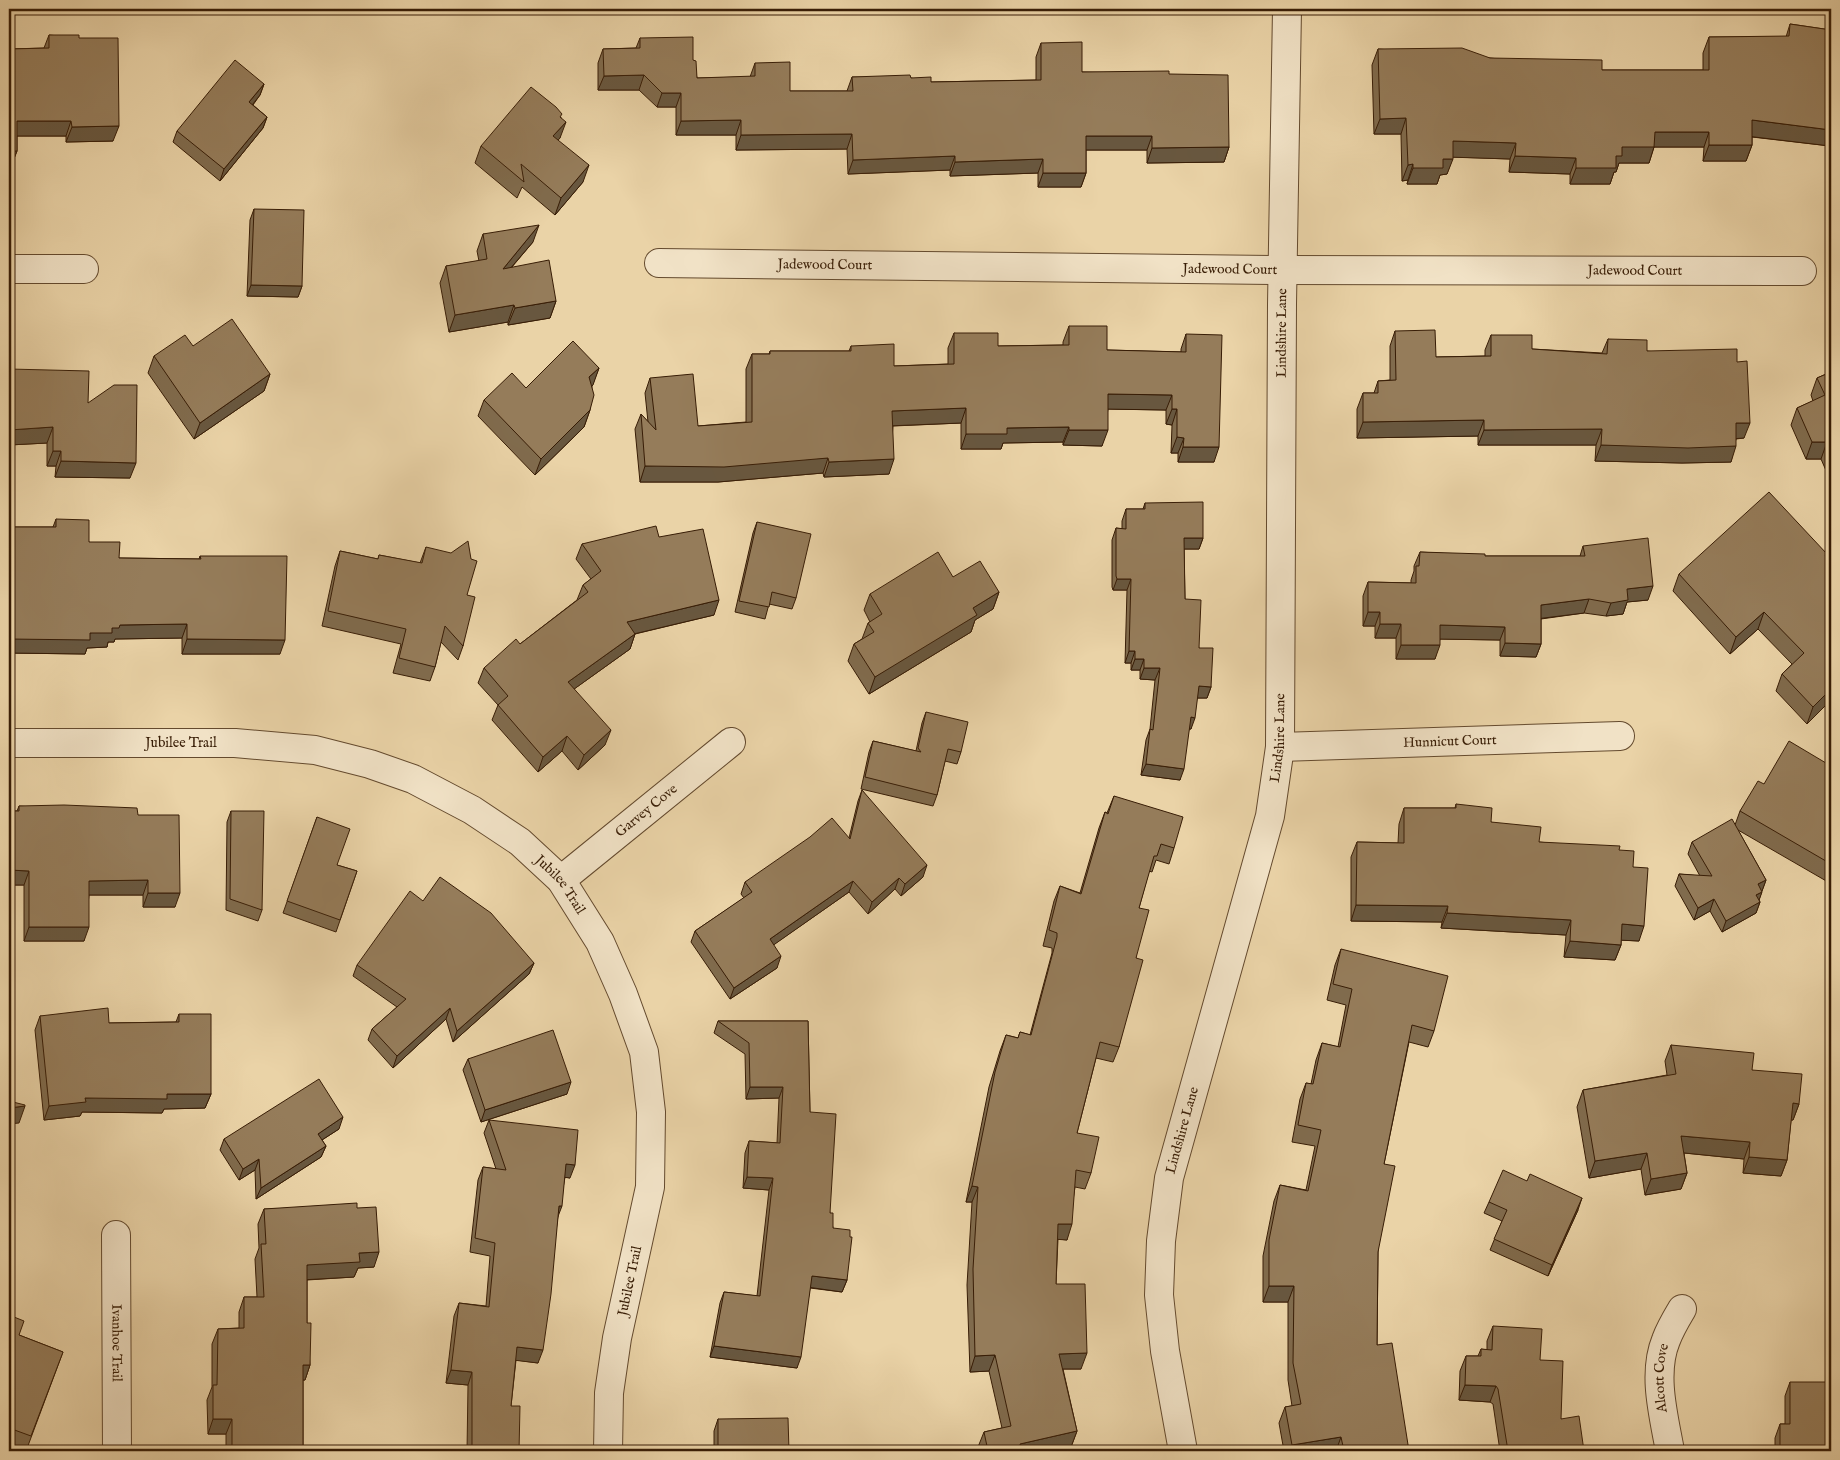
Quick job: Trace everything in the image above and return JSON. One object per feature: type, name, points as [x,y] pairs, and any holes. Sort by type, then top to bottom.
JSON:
[{"type":"street","name":"Lindshire Lane","points":[[1183,1451],[1165,1351],[1159,1296],[1161,1241],[1169,1178],[1270,816],[1280,747],[1283,270],[1287,9]]},
{"type":"street","name":"Jadewood Court","points":[[659,263],[1283,270],[1802,271]]},
{"type":"street","points":[[9,269],[84,269]]},
{"type":"street","name":"Hunnicut Court","points":[[1280,747],[1620,736]]},
{"type":"street","name":"Garvey Cove","points":[[561,880],[730,742]]},
{"type":"street","name":"Jubilee Trail","points":[[9,743],[236,743],[315,750],[370,764],[413,780],[472,810],[520,842],[561,880],[600,942],[623,994],[644,1052],[651,1112],[650,1187],[617,1338],[609,1393],[608,1451]]},
{"type":"street","name":"Ivanhoe Trail","points":[[116,1235],[117,1451]]},
{"type":"street","name":"Alcott Cove","points":[[1670,1451],[1662,1405],[1660,1371],[1665,1341],[1682,1308]]},
{"type":"building","points":[[1790,24],[1831,30],[1831,130],[1752,120],[1752,145],[1709,145],[1709,132],[1655,132],[1654,147],[1622,147],[1622,156],[1616,156],[1616,168],[1576,168],[1576,158],[1515,156],[1516,143],[1453,141],[1453,159],[1443,159],[1443,168],[1413,168],[1413,164],[1408,165],[1406,118],[1380,119],[1378,49],[1462,48],[1490,58],[1602,60],[1602,70],[1709,70],[1709,37],[1789,36]]},
{"type":"building","points":[[49,35],[79,35],[79,38],[118,38],[119,126],[72,127],[71,121],[17,121],[17,151],[9,151],[9,49],[49,48]]},
{"type":"building","points":[[693,37],[693,60],[696,61],[697,78],[755,76],[755,63],[790,62],[790,91],[853,91],[852,77],[910,75],[911,78],[931,77],[931,82],[1041,80],[1041,43],[1082,42],[1082,72],[1169,71],[1169,74],[1228,75],[1229,147],[1152,148],[1152,136],[1086,136],[1086,173],[1043,173],[1043,159],[955,162],[955,156],[853,160],[852,134],[741,135],[741,120],[681,121],[681,93],[662,93],[644,75],[604,76],[603,49],[640,48],[640,38]]},
{"type":"building","points":[[235,60],[264,84],[249,102],[267,117],[224,169],[177,131]]},
{"type":"building","points":[[531,87],[556,107],[562,114],[560,117],[566,122],[553,136],[589,165],[561,198],[521,164],[524,182],[481,146]]},
{"type":"building","points":[[254,209],[304,210],[302,286],[251,285]]},
{"type":"building","points":[[539,225],[503,269],[549,260],[556,301],[515,308],[514,305],[455,315],[446,266],[487,259],[483,234]]},
{"type":"building","points":[[232,319],[270,374],[200,423],[154,356],[185,335],[193,346]]},
{"type":"building","points":[[1069,326],[1107,326],[1107,350],[1186,352],[1186,334],[1222,335],[1219,447],[1183,447],[1184,438],[1177,437],[1177,409],[1172,409],[1172,395],[1108,394],[1108,430],[1069,430],[1069,427],[1007,428],[1007,434],[966,434],[966,408],[892,411],[894,459],[829,462],[828,458],[724,467],[645,466],[641,414],[656,430],[650,378],[693,374],[698,426],[752,422],[752,354],[770,354],[770,351],[851,351],[851,346],[894,344],[894,366],[954,364],[954,333],[998,333],[998,346],[1069,345]]},
{"type":"building","points":[[1435,330],[1436,357],[1491,356],[1491,335],[1532,335],[1532,349],[1607,354],[1608,339],[1647,340],[1647,351],[1737,349],[1737,362],[1747,361],[1750,423],[1736,423],[1736,446],[1688,448],[1601,445],[1602,429],[1484,430],[1484,420],[1363,422],[1363,393],[1378,393],[1378,381],[1396,380],[1395,331]]},
{"type":"building","points":[[573,341],[599,368],[589,377],[594,395],[590,410],[541,459],[484,400],[512,373],[526,388]]},
{"type":"building","points":[[9,369],[89,371],[88,403],[114,385],[137,385],[136,463],[61,461],[61,451],[53,451],[53,427],[9,430]]},
{"type":"building","points":[[1831,372],[1831,451],[1827,442],[1812,442],[1797,408],[1825,395],[1817,378]]},
{"type":"building","points":[[1769,492],[1827,554],[1825,555],[1831,562],[1831,689],[1813,707],[1782,674],[1804,653],[1764,612],[1736,637],[1679,574]]},
{"type":"building","points":[[1203,502],[1203,538],[1184,538],[1185,599],[1201,600],[1199,648],[1213,648],[1211,687],[1199,686],[1195,718],[1191,717],[1184,769],[1146,764],[1150,729],[1153,730],[1160,668],[1144,668],[1144,659],[1135,659],[1135,651],[1129,651],[1131,579],[1117,579],[1116,576],[1116,528],[1126,529],[1126,509],[1145,509],[1145,503]]},
{"type":"building","points":[[56,519],[89,520],[89,542],[120,542],[119,558],[201,559],[200,556],[287,556],[285,640],[187,639],[187,624],[120,625],[119,628],[112,628],[112,633],[90,633],[90,640],[9,639],[9,527],[56,527]]},
{"type":"building","points":[[757,522],[811,534],[796,598],[772,592],[769,607],[739,601]]},
{"type":"building","points":[[656,526],[659,537],[703,529],[719,600],[627,622],[635,634],[568,682],[611,730],[584,755],[567,736],[543,757],[498,705],[508,696],[484,668],[516,639],[520,644],[588,592],[583,585],[601,571],[582,544]]},
{"type":"building","points":[[1648,538],[1653,586],[1627,589],[1628,600],[1611,603],[1589,599],[1541,605],[1541,644],[1505,643],[1505,627],[1440,625],[1440,645],[1401,645],[1401,624],[1380,624],[1380,612],[1368,612],[1368,582],[1416,583],[1416,566],[1419,566],[1420,552],[1485,554],[1485,556],[1585,556],[1583,546]]},
{"type":"building","points":[[468,541],[471,559],[477,561],[467,595],[475,597],[463,646],[445,626],[435,667],[399,658],[406,629],[328,611],[340,551],[378,559],[379,555],[422,563],[426,547],[451,553]]},
{"type":"building","points":[[938,552],[953,577],[980,561],[999,592],[973,608],[977,615],[875,677],[854,644],[874,632],[868,623],[882,614],[870,594]]},
{"type":"building","points":[[926,712],[968,722],[961,752],[948,749],[937,795],[865,777],[873,741],[921,752],[918,748]]},
{"type":"building","points":[[1789,741],[1831,766],[1831,864],[1740,811],[1758,781],[1764,784]]},
{"type":"building","points":[[862,790],[927,865],[905,884],[899,878],[872,902],[853,881],[770,939],[781,956],[734,988],[695,931],[752,892],[745,882],[810,837],[832,818],[850,839]]},
{"type":"building","points":[[1114,796],[1183,817],[1174,848],[1161,844],[1157,856],[1154,856],[1139,908],[1149,910],[1136,958],[1143,960],[1119,1047],[1100,1042],[1077,1133],[1099,1137],[1091,1173],[1076,1170],[1072,1224],[1058,1224],[1056,1284],[1085,1284],[1087,1353],[1059,1354],[1077,1431],[1020,1444],[1021,1451],[988,1451],[984,1432],[1011,1426],[995,1355],[975,1356],[973,1269],[978,1187],[972,1186],[995,1072],[1006,1035],[1018,1038],[1020,1032],[1031,1035],[1057,937],[1057,933],[1049,930],[1060,886],[1081,894],[1105,812],[1108,814]]},
{"type":"building","points":[[1456,804],[1492,808],[1491,822],[1541,827],[1539,842],[1620,846],[1619,850],[1634,851],[1633,867],[1648,868],[1644,926],[1622,924],[1621,945],[1570,941],[1571,920],[1447,913],[1448,906],[1356,905],[1357,842],[1404,843],[1404,808],[1456,808]]},
{"type":"building","points":[[64,805],[137,808],[138,815],[179,815],[180,893],[148,893],[148,880],[89,881],[89,927],[29,927],[29,871],[9,870],[9,811],[19,811],[19,806]]},
{"type":"building","points":[[231,811],[264,811],[262,910],[230,899]]},
{"type":"building","points":[[317,817],[350,829],[337,865],[357,871],[340,920],[287,901]]},
{"type":"building","points":[[1732,819],[1766,880],[1758,884],[1762,892],[1756,895],[1760,902],[1726,921],[1714,899],[1698,908],[1679,874],[1712,876],[1692,842]]},
{"type":"building","points":[[440,877],[491,913],[534,963],[457,1031],[450,1008],[397,1056],[372,1029],[406,999],[357,965],[410,891],[423,901]]},
{"type":"building","points":[[1341,949],[1448,976],[1434,1031],[1412,1025],[1384,1164],[1395,1166],[1378,1252],[1377,1345],[1392,1343],[1409,1451],[1344,1451],[1341,1437],[1292,1445],[1285,1407],[1301,1404],[1293,1363],[1294,1286],[1269,1286],[1269,1240],[1280,1185],[1308,1191],[1321,1130],[1298,1125],[1306,1083],[1313,1084],[1322,1043],[1340,1047],[1352,989],[1333,984]]},
{"type":"building","points":[[108,1008],[109,1023],[179,1022],[179,1014],[211,1014],[211,1094],[167,1094],[167,1099],[85,1098],[86,1102],[49,1106],[40,1016]]},
{"type":"building","points":[[718,1021],[808,1021],[810,1112],[836,1114],[830,1213],[833,1213],[833,1228],[850,1230],[850,1237],[852,1237],[847,1280],[812,1276],[801,1357],[714,1346],[724,1292],[760,1296],[773,1178],[747,1177],[749,1141],[780,1143],[783,1087],[750,1087],[749,1043]]},
{"type":"building","points":[[553,1030],[571,1082],[485,1110],[468,1059]]},
{"type":"building","points":[[1671,1045],[1754,1053],[1752,1070],[1802,1074],[1799,1104],[1793,1103],[1787,1160],[1749,1157],[1750,1142],[1681,1136],[1687,1173],[1651,1179],[1647,1153],[1595,1161],[1583,1090],[1676,1074]]},
{"type":"building","points":[[319,1079],[343,1117],[318,1134],[326,1146],[261,1188],[259,1159],[243,1169],[224,1139]]},
{"type":"building","points":[[9,1101],[25,1105],[25,1106],[9,1108]]},
{"type":"building","points":[[489,1120],[578,1130],[575,1165],[566,1164],[562,1206],[559,1206],[551,1294],[543,1350],[517,1347],[511,1406],[520,1406],[519,1451],[472,1451],[472,1372],[451,1370],[459,1303],[489,1307],[495,1243],[475,1238],[483,1167],[506,1170]]},
{"type":"building","points":[[1503,1170],[1527,1181],[1530,1174],[1582,1198],[1552,1265],[1494,1239],[1507,1210],[1489,1202]]},
{"type":"building","points":[[357,1203],[357,1208],[376,1207],[379,1252],[359,1253],[360,1262],[307,1265],[307,1323],[311,1323],[310,1365],[303,1365],[303,1451],[232,1451],[232,1419],[213,1419],[213,1385],[217,1385],[218,1329],[244,1328],[244,1297],[264,1297],[261,1244],[266,1244],[264,1209]]},
{"type":"building","points":[[9,1315],[24,1321],[19,1335],[63,1352],[31,1436],[9,1428]]},
{"type":"building","points":[[1493,1326],[1542,1329],[1540,1360],[1563,1361],[1561,1419],[1579,1416],[1584,1451],[1508,1451],[1498,1389],[1496,1386],[1465,1385],[1466,1356],[1481,1356],[1481,1349],[1492,1350]]},
{"type":"building","points":[[1790,1382],[1831,1382],[1831,1451],[1780,1451],[1780,1424],[1790,1424]]},
{"type":"building","points":[[788,1418],[789,1451],[718,1451],[718,1419]]}]
